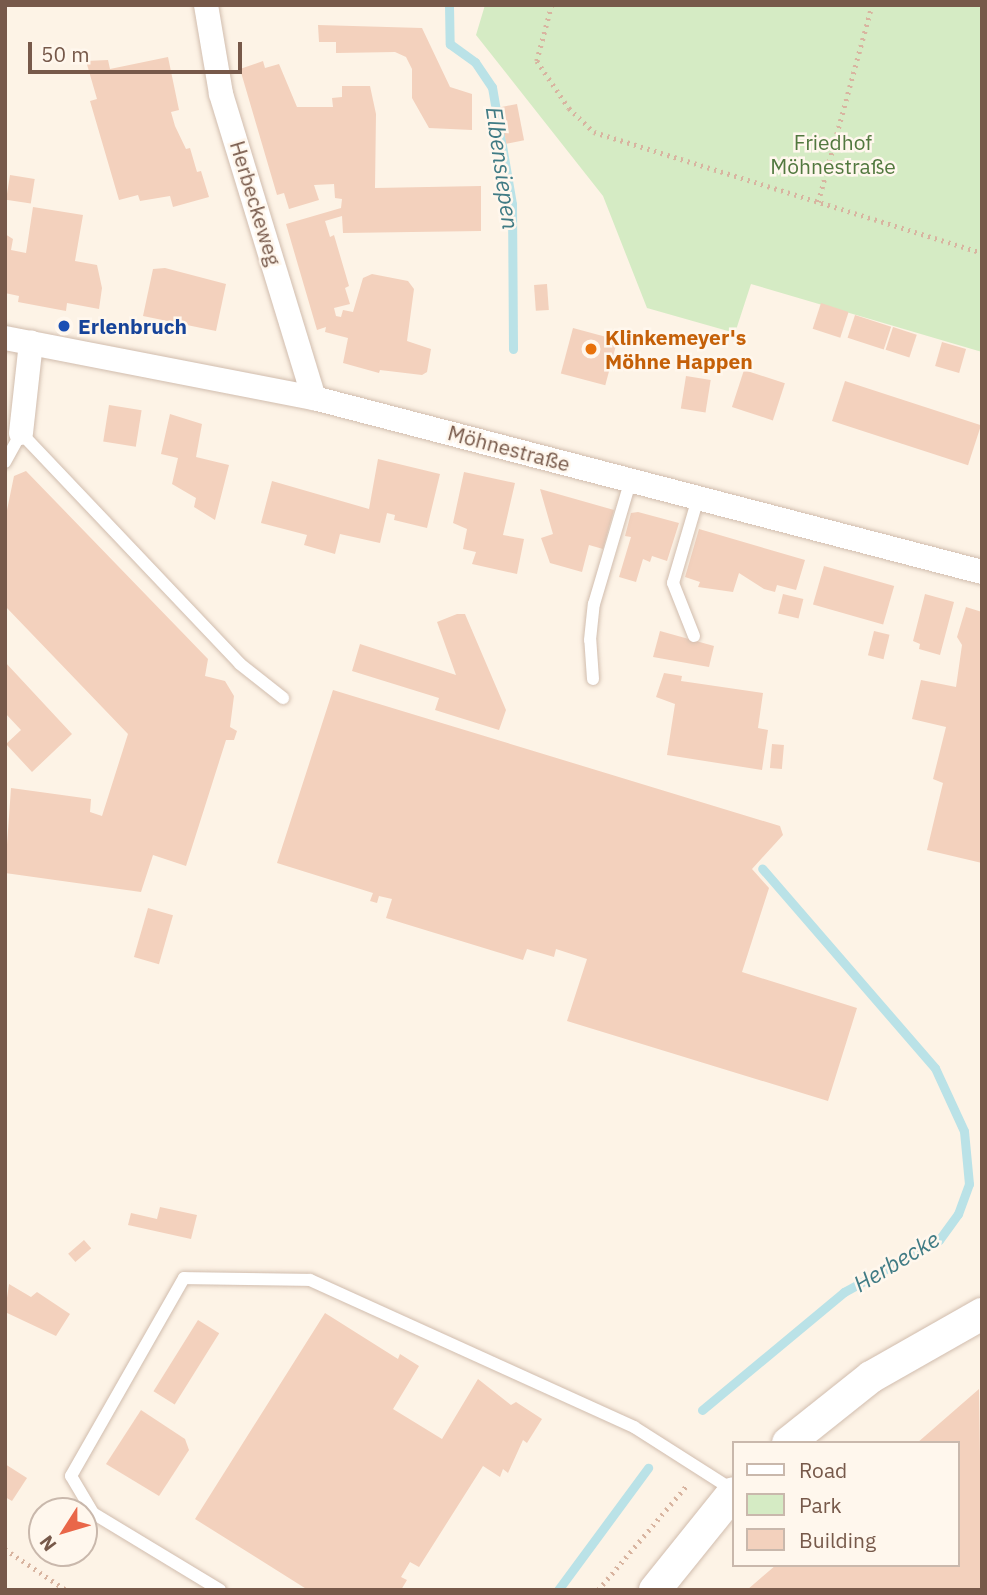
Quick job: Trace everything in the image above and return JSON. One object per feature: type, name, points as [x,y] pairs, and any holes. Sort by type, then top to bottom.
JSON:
[{"type":"street","name":"Herbeckeweg","points":[[206,5],[221,93],[314,398]]},
{"type":"street","name":"Möhnestraße","points":[[5,338],[314,398],[982,572]]},
{"type":"street","points":[[21,433],[31,343]]},
{"type":"street","points":[[791,1441],[871,1377],[982,1314]]},
{"type":"street","points":[[655,1590],[732,1493]]},
{"type":"lane","points":[[5,462],[21,433],[240,664],[283,698]]},
{"type":"lane","points":[[593,679],[590,640],[594,604],[631,479]]},
{"type":"lane","points":[[694,636],[673,583],[698,498]]},
{"type":"lane","points":[[220,1590],[93,1513],[71,1476],[184,1278],[310,1280],[634,1427],[732,1491]]},
{"type":"path","points":[[552,5],[537,61],[569,108],[594,132],[982,253]]},
{"type":"path","points":[[818,202],[872,5]]},
{"type":"path","points":[[598,1590],[700,1471]]},
{"type":"path","points":[[5,1549],[66,1590]]},
{"type":"green space","name":"Friedhof Möhnestraße","points":[[485,5],[982,5],[982,352],[751,284],[735,333],[647,308],[603,196],[476,35]]},
{"type":"building","points":[[318,25],[422,28],[450,87],[472,94],[472,130],[429,128],[412,98],[412,69],[406,57],[395,52],[336,53],[336,42],[319,42]]},
{"type":"building","points":[[168,57],[179,110],[171,112],[175,126],[186,149],[190,148],[197,172],[201,171],[209,197],[173,207],[170,196],[140,201],[138,195],[119,200],[90,101],[97,99],[86,61],[108,60],[110,69]]},
{"type":"building","points":[[263,61],[265,68],[279,64],[297,107],[333,107],[332,98],[342,97],[342,86],[370,86],[376,114],[375,188],[481,186],[481,231],[343,233],[342,216],[325,221],[330,237],[334,235],[349,286],[345,288],[350,304],[334,308],[336,316],[341,317],[343,310],[353,312],[363,278],[372,274],[408,281],[414,289],[407,341],[431,349],[427,372],[422,375],[380,370],[379,373],[343,363],[348,338],[325,332],[326,327],[317,330],[286,224],[341,208],[342,199],[335,198],[334,184],[314,185],[319,200],[289,209],[284,193],[277,195],[240,69]]},
{"type":"building","points":[[517,104],[524,140],[506,144],[499,107]]},
{"type":"building","points":[[10,175],[35,179],[31,204],[6,200]]},
{"type":"building","points":[[33,207],[83,215],[75,261],[97,265],[102,288],[99,309],[67,303],[66,311],[18,302],[19,296],[5,293],[5,234],[13,239],[11,250],[26,253]]},
{"type":"building","points":[[165,268],[226,284],[216,331],[143,316],[153,269]]},
{"type":"building","points":[[547,284],[549,310],[536,311],[534,285]]},
{"type":"building","points":[[821,303],[849,312],[840,338],[813,329]]},
{"type":"building","points":[[855,315],[891,327],[884,350],[848,338]]},
{"type":"building","points":[[893,327],[917,335],[909,358],[886,350]]},
{"type":"building","name":"Klinkemeyer's Möhne Happen","points":[[573,328],[617,340],[605,385],[561,373]]},
{"type":"building","points":[[942,342],[966,349],[959,373],[935,366]]},
{"type":"building","points":[[744,370],[785,383],[773,420],[732,407]]},
{"type":"building","points":[[686,376],[711,380],[706,413],[681,409]]},
{"type":"building","points":[[845,381],[981,425],[968,465],[832,421]]},
{"type":"building","points":[[109,405],[142,410],[136,447],[103,442]]},
{"type":"building","points":[[170,414],[202,424],[196,457],[229,465],[215,520],[194,507],[196,498],[172,484],[178,458],[161,454]]},
{"type":"building","points":[[378,459],[440,474],[427,528],[394,520],[395,515],[387,513],[380,543],[340,534],[335,554],[304,545],[307,535],[261,523],[272,481],[369,509]]},
{"type":"building","points":[[26,471],[208,659],[205,676],[225,681],[234,696],[230,727],[237,731],[234,740],[226,740],[186,866],[153,855],[141,892],[5,873],[11,788],[91,799],[90,812],[102,816],[128,734],[5,606],[5,520],[14,476]]},
{"type":"building","points":[[464,472],[515,483],[503,535],[524,539],[517,574],[472,564],[476,552],[463,549],[467,529],[453,523]]},
{"type":"building","points":[[540,489],[614,510],[603,549],[589,545],[582,572],[550,563],[541,538],[553,534]]},
{"type":"building","points":[[638,512],[679,523],[667,561],[652,556],[650,562],[643,559],[636,582],[619,577],[631,537],[625,536],[631,513]]},
{"type":"building","points":[[699,529],[805,560],[796,590],[777,585],[775,592],[764,589],[739,573],[733,592],[698,587],[700,582],[685,577]]},
{"type":"building","points":[[824,566],[894,586],[883,625],[813,604]]},
{"type":"building","points":[[783,594],[803,599],[799,618],[778,613]]},
{"type":"building","points":[[925,594],[954,602],[940,655],[919,649],[920,644],[913,641]]},
{"type":"building","points":[[966,607],[982,612],[982,863],[927,850],[943,783],[933,779],[946,727],[912,719],[921,680],[956,687],[962,645],[957,637]]},
{"type":"building","points":[[457,614],[465,614],[506,710],[499,730],[435,710],[439,698],[352,671],[360,644],[456,675],[437,622]]},
{"type":"building","points":[[660,631],[714,646],[709,667],[653,657]]},
{"type":"building","points":[[874,631],[890,635],[883,659],[868,655]]},
{"type":"building","points":[[5,662],[72,734],[32,772],[6,744],[21,730],[5,713]]},
{"type":"building","points":[[664,673],[682,676],[681,681],[763,693],[758,728],[768,730],[762,770],[667,755],[675,704],[656,697]]},
{"type":"building","points":[[333,690],[780,826],[783,835],[752,869],[769,888],[742,972],[857,1008],[828,1101],[567,1021],[587,959],[556,949],[554,957],[527,949],[523,960],[386,918],[392,899],[379,896],[377,903],[370,901],[373,893],[277,863]]},
{"type":"building","points":[[772,744],[784,745],[782,769],[770,768]]},
{"type":"building","points":[[148,908],[173,915],[159,964],[134,957]]},
{"type":"building","points":[[160,1207],[197,1215],[191,1239],[128,1225],[131,1213],[157,1219]]},
{"type":"building","points":[[84,1240],[91,1248],[75,1262],[68,1254]]},
{"type":"building","points":[[9,1284],[31,1297],[37,1292],[70,1314],[56,1336],[5,1312]]},
{"type":"building","points":[[325,1313],[398,1359],[400,1354],[419,1366],[393,1409],[442,1439],[478,1379],[511,1405],[516,1402],[542,1419],[527,1443],[523,1440],[508,1473],[503,1469],[500,1477],[483,1466],[419,1567],[410,1562],[401,1577],[407,1580],[401,1590],[308,1590],[195,1519]]},
{"type":"building","points":[[198,1320],[219,1333],[175,1404],[153,1391]]},
{"type":"building","points":[[979,1389],[982,1590],[747,1590],[774,1567],[959,1567],[959,1441],[919,1441]]},
{"type":"building","points":[[141,1410],[185,1439],[189,1450],[159,1496],[106,1464]]},
{"type":"building","points":[[5,1464],[27,1478],[12,1501],[5,1497]]},
{"type":"waterway","name":"Elbensiepen","points":[[449,5],[450,44],[475,62],[492,87],[512,204],[513,349]]},
{"type":"waterway","name":"Herbecke","points":[[702,1410],[844,1292],[939,1240],[958,1214],[969,1184],[964,1131],[935,1068],[762,868]]},
{"type":"waterway","name":"Herbecke","points":[[558,1590],[648,1468]]},
{"type":"place","name":"Erlenbruch","points":[[64,326]]},
{"type":"place","name":"Klinkemeyer's Möhne Happen","points":[[591,349]]}]
